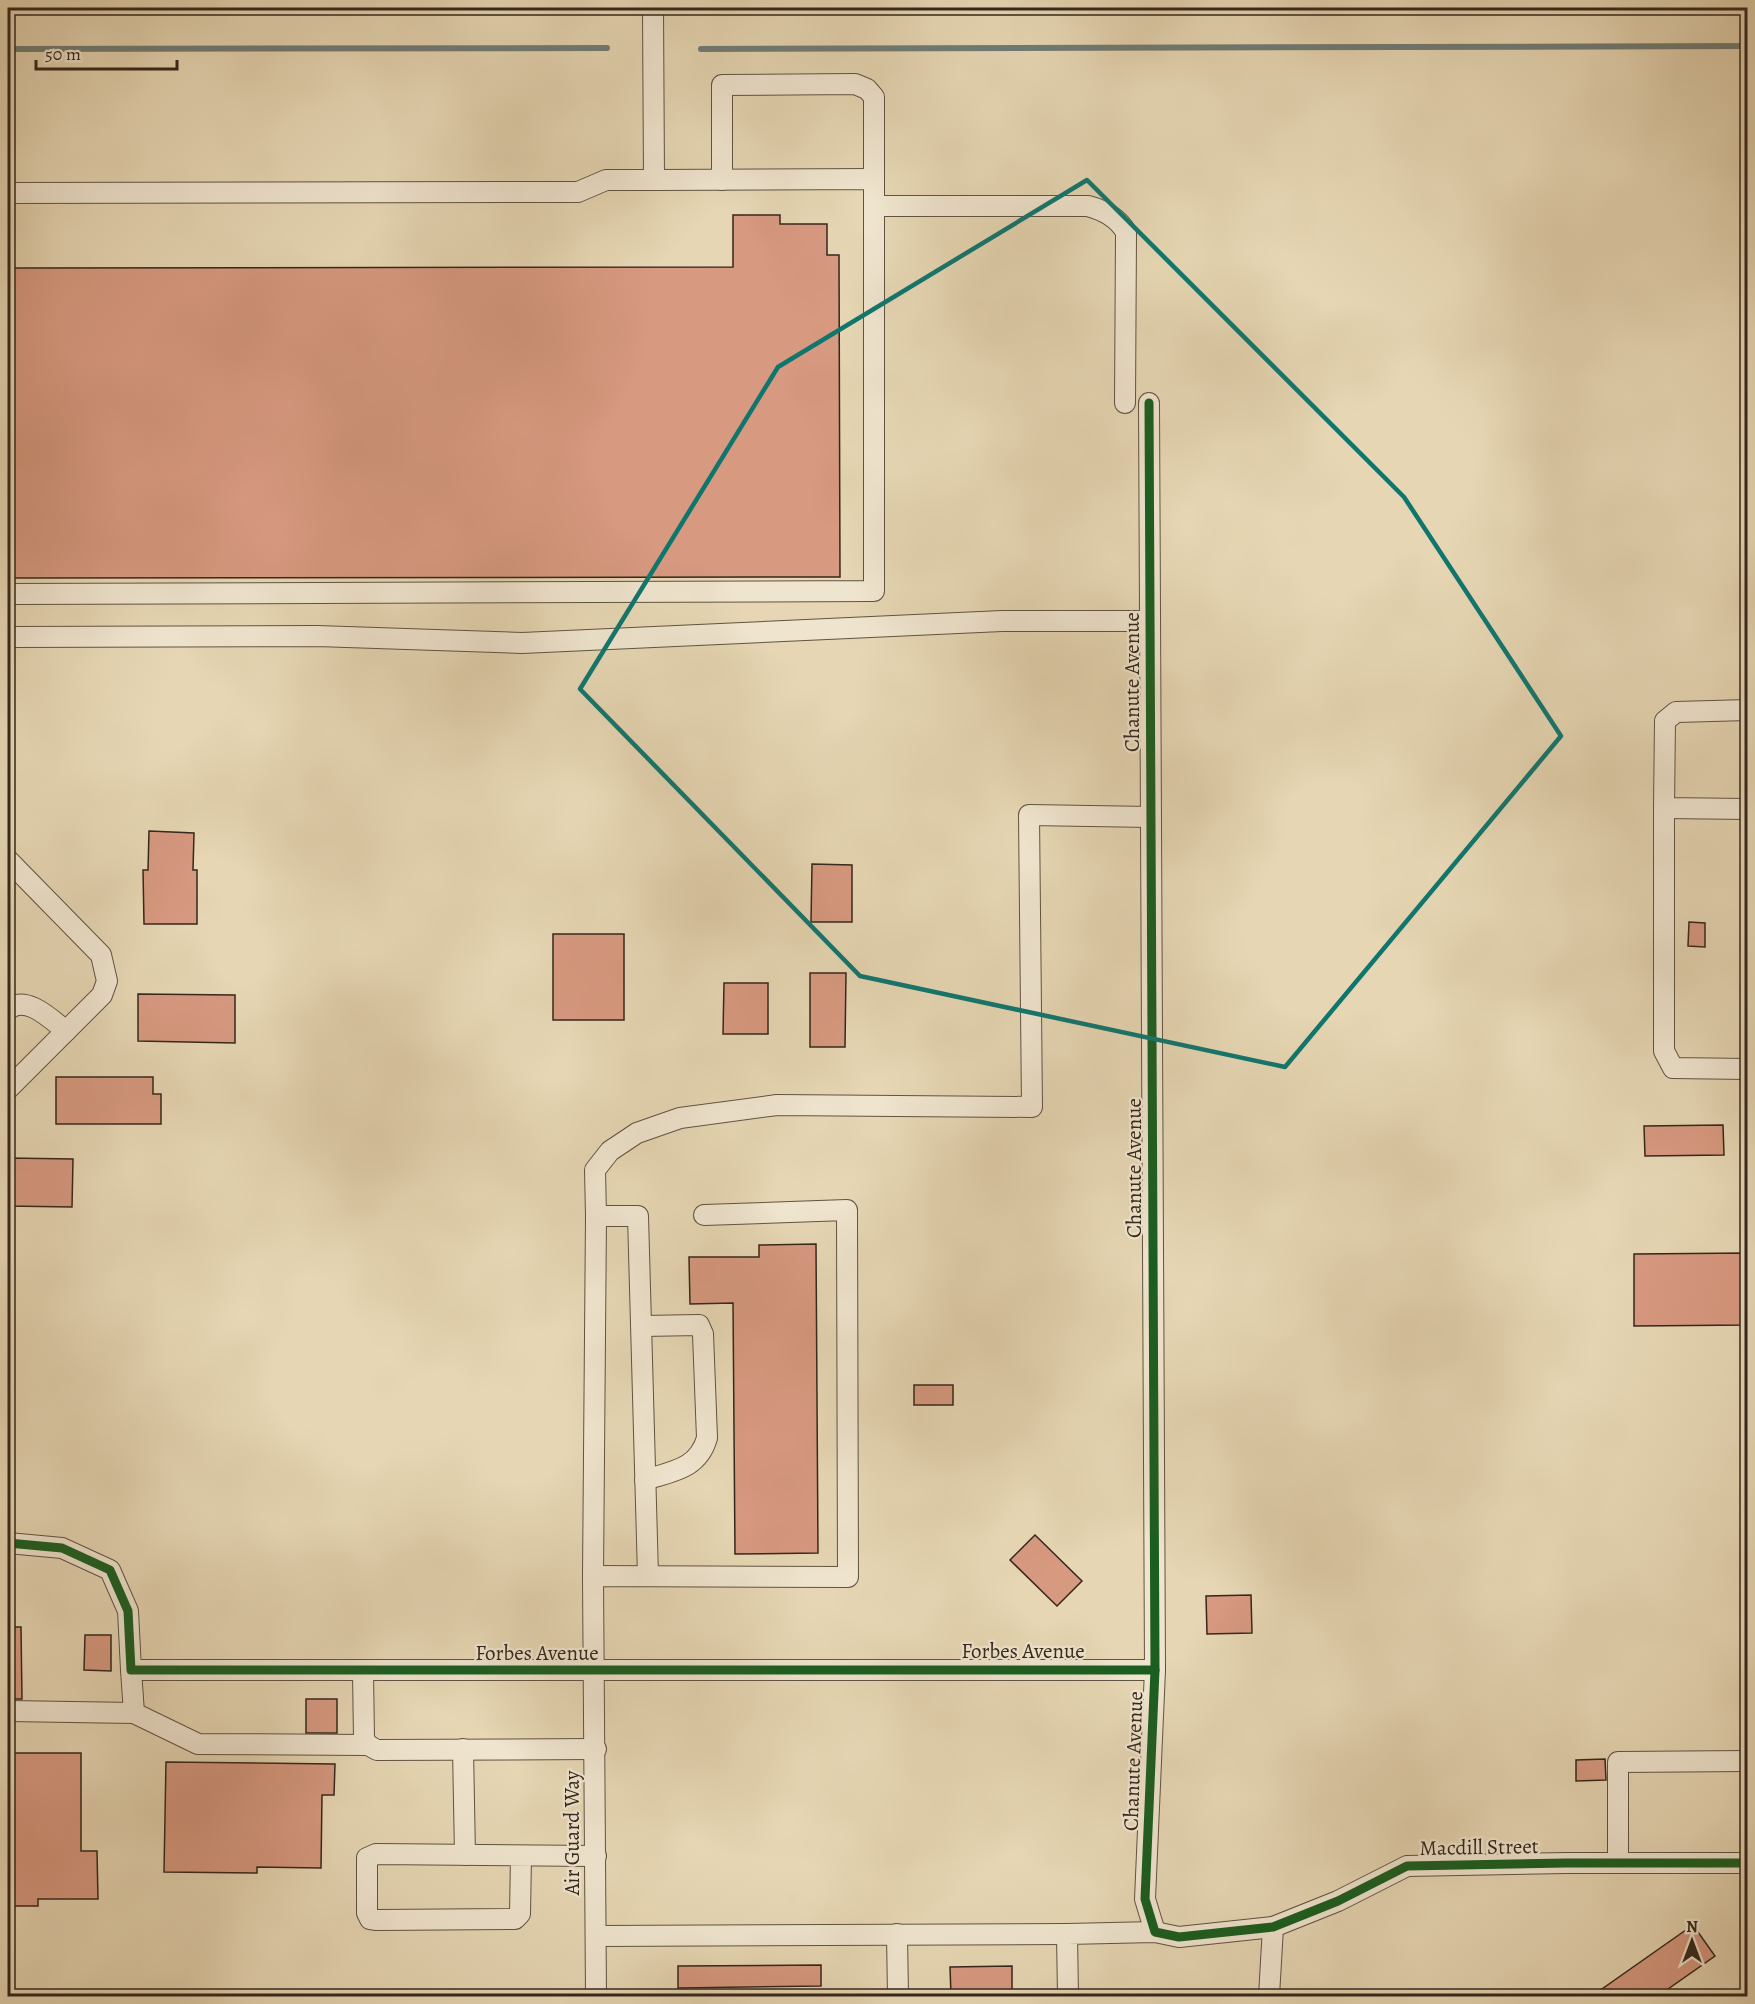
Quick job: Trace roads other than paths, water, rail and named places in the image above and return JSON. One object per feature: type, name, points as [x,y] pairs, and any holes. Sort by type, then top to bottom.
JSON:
[{"type":"street","points":[[653,8],[654,180]]},
{"type":"street","points":[[8,594],[874,591],[874,97],[867,89],[855,84],[722,85],[722,180]]},
{"type":"street","points":[[8,193],[578,192],[606,180],[874,179]]},
{"type":"street","points":[[874,206],[1088,206],[1099,209],[1121,224],[1126,232],[1125,403]]},
{"type":"street","name":"Chanute Avenue","points":[[1149,403],[1155,1670],[1145,1899],[1155,1932]]},
{"type":"street","points":[[8,637],[317,636],[522,643],[1002,621],[1150,621]]},
{"type":"street","points":[[1748,710],[1676,712],[1665,722],[1664,808],[1664,1051],[1673,1068],[1748,1069]]},
{"type":"street","points":[[1664,808],[1748,809]]},
{"type":"street","name":"Air Guard Way","points":[[596,1996],[596,1749],[592,1576],[595,1170],[610,1151],[637,1133],[680,1118],[777,1106],[1032,1107],[1029,815],[1151,817]]},
{"type":"street","points":[[8,860],[101,955],[107,981],[102,994],[8,1089]]},
{"type":"street","points":[[8,1010],[24,1005],[34,1008],[66,1030]]},
{"type":"street","points":[[592,1576],[848,1577],[847,1210],[704,1215]]},
{"type":"street","points":[[596,1216],[638,1216],[643,1326],[648,1576]]},
{"type":"street","points":[[643,1326],[699,1325],[703,1334],[707,1438],[702,1455],[686,1466],[645,1480]]},
{"type":"street","points":[[8,1543],[62,1548],[110,1570],[128,1611],[134,1713]]},
{"type":"street","name":"Forbes Avenue","points":[[131,1670],[363,1672],[1155,1670]]},
{"type":"street","points":[[363,1672],[364,1739],[368,1745],[377,1750],[596,1749]]},
{"type":"street","points":[[8,1711],[134,1713],[198,1744],[368,1745]]},
{"type":"street","points":[[463,1749],[465,1855]]},
{"type":"street","points":[[1618,1863],[1618,1762],[1748,1761]]},
{"type":"street","points":[[521,1856],[520,1914],[515,1919],[370,1918],[367,1913],[367,1858],[376,1854],[596,1856]]},
{"type":"street","name":"Macdill Street","points":[[596,1936],[1155,1932],[1179,1937],[1273,1927],[1338,1901],[1407,1866],[1748,1863]]},
{"type":"street","points":[[1269,1996],[1273,1927]]},
{"type":"street","points":[[897,1934],[898,1996]]},
{"type":"street","points":[[1067,1934],[1068,1996]]},
{"type":"waterway","points":[[701,49],[1748,46]]},
{"type":"waterway","points":[[8,49],[607,48]]}]
